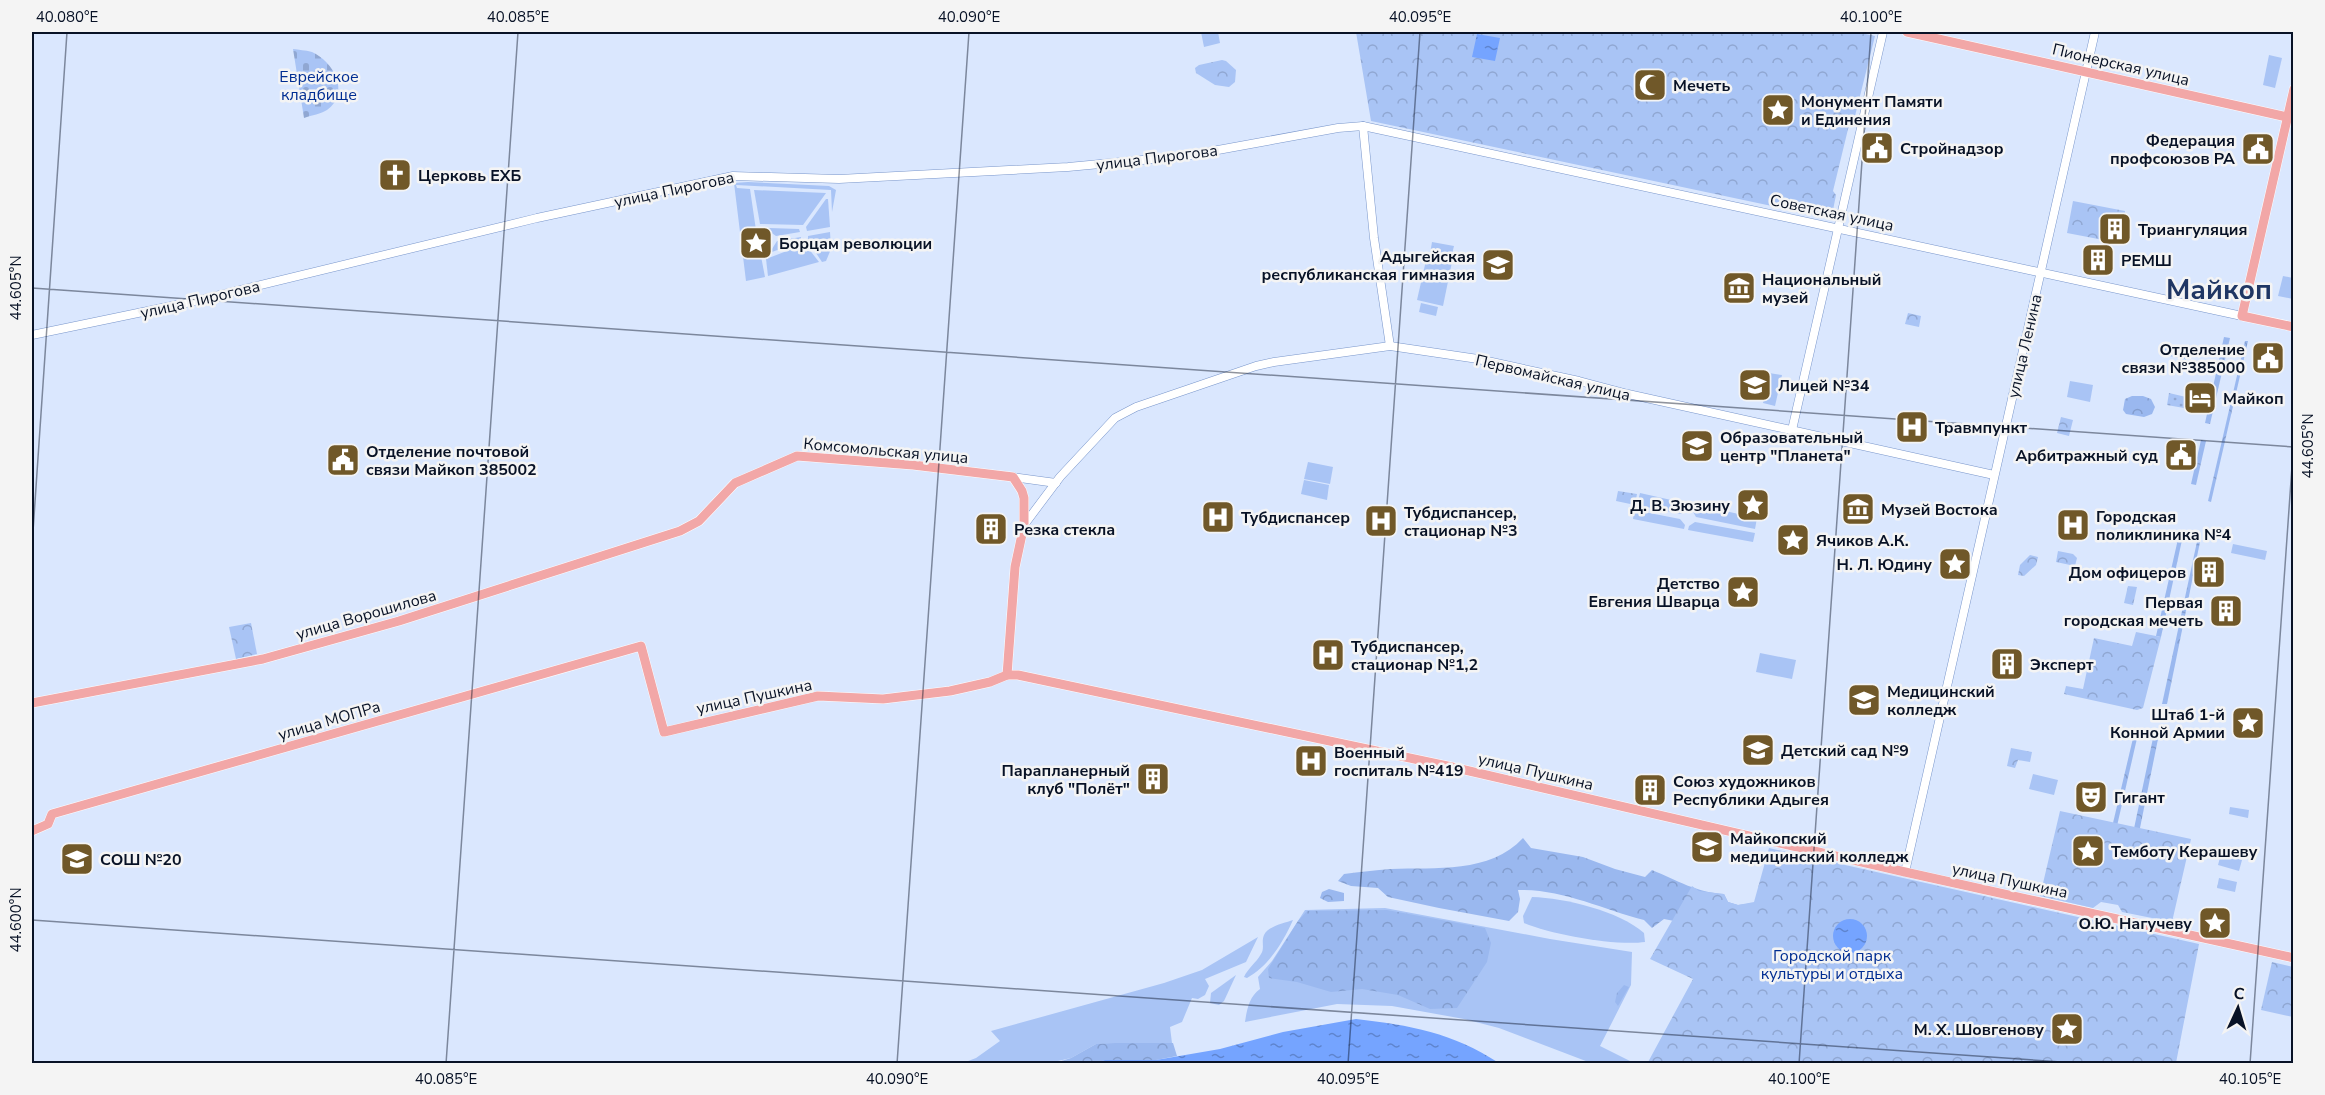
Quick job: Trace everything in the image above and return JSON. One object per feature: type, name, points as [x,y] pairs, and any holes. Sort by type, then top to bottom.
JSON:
[{"type":"main road","name":"Пионерская улица","points":[[1907,32],[2290,117]]},
{"type":"main road","points":[[2242,316],[2290,117],[2294,89]]},
{"type":"main road","name":"Советская улица","points":[[2242,316],[2294,327]]},
{"type":"main road","name":"Комсомольская улица","points":[[699,521],[735,483],[797,456],[913,465],[1013,477]]},
{"type":"main road","points":[[1007,675],[1015,567],[1024,525],[1024,498],[1013,477]]},
{"type":"main road","name":"улица Ворошилова","points":[[32,703],[263,659],[399,621],[528,581],[680,531],[699,521]]},
{"type":"main road","name":"улица МОПРа","points":[[32,831],[48,824],[52,814],[641,646],[664,732]]},
{"type":"main road","name":"улица Пушкина","points":[[664,732],[818,696],[892,698],[950,691],[990,682],[1007,675],[1018,675],[1452,767],[1905,872],[2294,958]]},
{"type":"street","points":[[1792,430],[1883,32]]},
{"type":"street","name":"улица Ленина","points":[[1905,872],[2095,32]]},
{"type":"street","points":[[1363,126],[1374,238],[1390,346]]},
{"type":"street","name":"Советская улица","points":[[1363,126],[2242,316]]},
{"type":"street","name":"улица Пирогова","points":[[32,335],[186,303],[537,218],[733,176],[839,179],[1068,167],[1185,156],[1338,128],[1363,126]]},
{"type":"street","name":"Первомайская улица","points":[[1024,525],[1091,441],[1115,418],[1136,406],[1256,366],[1390,346],[1478,359],[1994,475]]},
{"type":"street","name":"Комсомольская улица","points":[[1013,477],[1056,483]]},
{"type":"green space","points":[[1201,32],[1218,32],[1220,43],[1204,47]]},
{"type":"green space","points":[[1356,32],[1856,32],[1875,36],[1854,120],[1850,121],[1833,191],[1836,195],[1833,210],[1824,217],[1371,121]]},
{"type":"green space","name":"Еврейское кладбище","points":[[293,49],[312,52],[320,56],[332,70],[338,87],[338,95],[327,110],[304,118]]},
{"type":"green space","points":[[2269,55],[2282,58],[2275,88],[2263,85]]},
{"type":"green space","points":[[1222,60],[1236,70],[1235,82],[1229,87],[1215,85],[1196,73],[1195,68],[1199,65]]},
{"type":"green space","points":[[734,183],[829,186],[836,190],[832,212],[831,190],[736,185],[737,188],[750,189],[757,237],[751,238],[752,247],[759,246],[765,277],[746,281]]},
{"type":"green space","points":[[754,190],[826,193],[803,225],[760,224]]},
{"type":"green space","points":[[828,199],[830,227],[807,231],[806,227]]},
{"type":"green space","points":[[2073,201],[2125,211],[2119,243],[2067,233]]},
{"type":"green space","points":[[769,228],[799,229],[800,232],[776,236],[769,231]]},
{"type":"green space","points":[[830,232],[831,249],[826,261],[822,262],[808,241],[808,236]]},
{"type":"green space","points":[[801,237],[801,241],[772,252],[777,241]]},
{"type":"green space","points":[[1432,242],[1454,246],[1451,258],[1430,254]]},
{"type":"green space","points":[[805,244],[819,262],[768,276],[766,259]]},
{"type":"green space","points":[[1427,256],[1452,262],[1443,306],[1417,300]]},
{"type":"green space","points":[[2283,276],[2293,278],[2293,299],[2278,296]]},
{"type":"green space","points":[[1421,303],[1438,307],[1436,316],[1419,312]]},
{"type":"green space","points":[[1908,313],[1921,316],[1919,327],[1905,324]]},
{"type":"green space","points":[[2224,337],[2230,338],[2210,424],[2205,423]]},
{"type":"green space","points":[[2245,341],[2248,341],[2211,502],[2208,501]]},
{"type":"green space","points":[[2164,345],[2188,350],[2186,360],[2162,354]]},
{"type":"green space","points":[[1769,373],[1782,375],[1775,406],[1763,403]]},
{"type":"green space","points":[[2070,381],[2093,385],[2090,402],[2067,397]]},
{"type":"green space","points":[[2169,393],[2186,397],[2184,408],[2167,405]]},
{"type":"green space","points":[[2132,396],[2151,399],[2155,407],[2152,414],[2144,417],[2126,414],[2123,410],[2125,399]]},
{"type":"green space","points":[[2061,417],[2073,420],[2069,436],[2057,433]]},
{"type":"green space","points":[[2201,440],[2206,441],[2196,485],[2191,484]]},
{"type":"green space","points":[[1308,462],[1333,467],[1330,484],[1304,479]]},
{"type":"green space","points":[[1304,480],[1329,485],[1327,500],[1301,494]]},
{"type":"green space","points":[[1618,491],[1637,494],[1635,505],[1616,501]]},
{"type":"green space","points":[[1640,493],[1689,504],[1688,509],[1681,514],[1637,505]]},
{"type":"green space","points":[[1693,504],[1757,518],[1755,529],[1696,517],[1692,510]]},
{"type":"green space","points":[[1634,510],[1680,519],[1685,525],[1684,529],[1633,519]]},
{"type":"green space","points":[[1695,522],[1755,533],[1753,542],[1688,530],[1689,526]]},
{"type":"green space","points":[[2198,537],[2201,537],[2167,704],[2162,704]]},
{"type":"green space","points":[[2178,539],[2182,540],[2161,637],[2156,636]]},
{"type":"green space","points":[[2233,544],[2267,551],[2265,560],[2231,553]]},
{"type":"green space","points":[[2058,551],[2073,554],[2077,558],[2075,566],[2056,562]]},
{"type":"green space","points":[[2030,555],[2038,557],[2036,565],[2024,576],[2018,575],[2020,565]]},
{"type":"green space","points":[[2128,586],[2137,587],[2133,605],[2124,603]]},
{"type":"green space","points":[[251,623],[257,654],[236,659],[229,627]]},
{"type":"green space","points":[[2136,632],[2161,637],[2143,708],[2137,710],[2064,694],[2066,686],[2083,689],[2094,638],[2132,646]]},
{"type":"green space","points":[[1760,653],[1796,660],[1792,679],[1756,672]]},
{"type":"green space","points":[[2134,734],[2138,734],[2101,896],[2096,895]]},
{"type":"green space","points":[[2153,738],[2158,739],[2140,828],[2119,900]]},
{"type":"green space","points":[[2011,748],[2032,752],[2030,762],[2018,760],[2015,768],[2007,766]]},
{"type":"green space","points":[[2033,774],[2058,780],[2054,795],[2029,789]]},
{"type":"green space","points":[[2230,807],[2249,810],[2248,818],[2229,814]]},
{"type":"green space","points":[[2060,811],[2191,839],[2172,922],[2122,912],[2118,905],[2101,902],[2093,908],[2040,896]]},
{"type":"green space","points":[[1523,838],[1531,848],[1583,857],[1645,877],[1652,870],[1696,889],[1724,894],[1728,902],[1738,905],[1754,903],[1684,923],[1664,919],[1652,928],[1644,920],[1582,900],[1551,893],[1518,890],[1520,899],[1518,912],[1509,921],[1388,897],[1378,888],[1351,886],[1338,881],[1344,874],[1391,869],[1443,868],[1478,863],[1510,850]]},
{"type":"green space","name":"Городской парк культуры и отдыха","points":[[1769,848],[2199,944],[2176,1063],[1647,1064],[1693,979],[1650,959],[1692,886],[1699,891],[1724,894],[1728,902],[1738,905],[1754,902]]},
{"type":"green space","points":[[2221,854],[2242,860],[2239,871],[2218,865]]},
{"type":"green space","points":[[2219,878],[2237,882],[2235,892],[2217,888]]},
{"type":"green space","points":[[1329,889],[1344,893],[1344,901],[1328,902],[1320,898],[1322,892]]},
{"type":"green space","points":[[1532,897],[1575,903],[1606,912],[1621,918],[1644,933],[1645,942],[1632,943],[1584,938],[1551,932],[1524,923],[1523,916]]},
{"type":"green space","points":[[1385,908],[1632,952],[1631,985],[1600,1046],[1634,1063],[1591,1063],[1499,1028],[1392,1006],[1337,1004],[1245,1022],[1251,1000],[1260,989],[1258,977],[1272,961],[1305,910]]},
{"type":"green space","points":[[1387,910],[1485,928],[1491,943],[1487,962],[1457,1008],[1430,1009],[1398,995],[1362,989],[1331,992],[1297,982],[1269,978],[1268,969],[1298,921],[1307,911]]},
{"type":"green space","points":[[1293,920],[1269,960],[1255,973],[1247,978],[1244,977],[1262,952],[1266,932]]},
{"type":"green space","points":[[1258,937],[1246,962],[1205,979],[1209,986],[1205,995],[1198,999],[1192,998],[1182,1022],[1170,1027],[1172,1043],[1096,1044],[1071,1058],[1058,1061],[963,1063],[976,1058],[1000,1041],[991,1031],[1164,983],[1202,970]]},
{"type":"green space","points":[[2272,962],[2293,967],[2293,1017],[2261,1010]]},
{"type":"green space","points":[[1236,975],[1224,1001],[1219,1005],[1210,1003],[1211,993]]},
{"type":"green space","points":[[1624,985],[1629,987],[1618,1006],[1615,1002],[1617,993]]},
{"type":"green space","points":[[1173,1043],[1177,1056],[1156,1060],[1105,1060],[1091,1064],[1024,1063],[1058,1062],[1071,1058],[1096,1044]]},
{"type":"water","points":[[1477,34],[1500,38],[1495,61],[1472,57]]},
{"type":"water","points":[[1850,919],[1862,924],[1867,936],[1862,948],[1850,953],[1838,948],[1833,936],[1838,924]]},
{"type":"water","points":[[1356,1019],[1395,1024],[1448,1037],[1499,1063],[1092,1063],[1105,1060],[1156,1060],[1220,1049],[1283,1032]]},
{"type":"place","name":"Мечеть","points":[[1650,85]]},
{"type":"place","name":"Монумент Памяти и Единения","points":[[1778,110]]},
{"type":"place","name":"Стройнадзор","points":[[1877,148]]},
{"type":"place","name":"Федерация профсоюзов РА","points":[[2258,149]]},
{"type":"place","name":"Церковь ЕХБ","points":[[395,175]]},
{"type":"place","name":"Триангуляция","points":[[2115,229]]},
{"type":"place","name":"Борцам революции","points":[[756,243]]},
{"type":"place","name":"РЕМШ","points":[[2098,260]]},
{"type":"place","name":"Адыгейская республиканская гимназия","points":[[1498,265]]},
{"type":"place","name":"Национальный музей","points":[[1739,288]]},
{"type":"place","name":"Отделение связи №385000","points":[[2268,358]]},
{"type":"place","name":"Лицей №34","points":[[1755,385]]},
{"type":"place","name":"Майкоп","points":[[2200,398]]},
{"type":"place","name":"Травмпункт","points":[[1912,427]]},
{"type":"place","name":"Образовательный центр \"Планета\"","points":[[1697,446]]},
{"type":"place","name":"Арбитражный суд","points":[[2181,455]]},
{"type":"place","name":"Отделение почтовой связи Майкоп 385002","points":[[343,460]]},
{"type":"place","name":"Д. В. Зюзину","points":[[1753,505]]},
{"type":"place","name":"Музей Востока","points":[[1858,509]]},
{"type":"place","name":"Тубдиспансер","points":[[1218,517]]},
{"type":"place","name":"Тубдиспансер, стационар №3","points":[[1381,521]]},
{"type":"place","name":"Городская поликлиника №4","points":[[2073,525]]},
{"type":"place","name":"Резка стекла","points":[[991,529]]},
{"type":"place","name":"Ячиков А.К.","points":[[1793,540]]},
{"type":"place","name":"Н. Л. Юдину","points":[[1955,564]]},
{"type":"place","name":"Дом офицеров","points":[[2209,572]]},
{"type":"place","name":"Детство Евгения Шварца","points":[[1743,592]]},
{"type":"place","name":"Первая городская мечеть","points":[[2226,611]]},
{"type":"place","name":"Тубдиспансер, стационар №1,2","points":[[1328,655]]},
{"type":"place","name":"Эксперт","points":[[2007,664]]},
{"type":"place","name":"Медицинский колледж","points":[[1864,700]]},
{"type":"place","name":"Штаб 1-й Конной Армии","points":[[2248,723]]},
{"type":"place","name":"Детский сад №9","points":[[1758,750]]},
{"type":"place","name":"Военный госпиталь №419","points":[[1311,761]]},
{"type":"place","name":"Парапланерный клуб \"Полёт\"","points":[[1153,779]]},
{"type":"place","name":"Союз художников Республики Адыгея","points":[[1650,790]]},
{"type":"place","name":"Гигант","points":[[2091,797]]},
{"type":"place","name":"Майкопский медицинский колледж","points":[[1707,847]]},
{"type":"place","name":"Темботу Керашеву","points":[[2088,851]]},
{"type":"place","name":"СОШ №20","points":[[77,859]]},
{"type":"place","name":"О.Ю. Нагучеву","points":[[2215,923]]},
{"type":"place","name":"М. Х. Шовгенову","points":[[2067,1029]]},
{"type":"district","name":"Майкоп","points":[[2219,289]]}]
